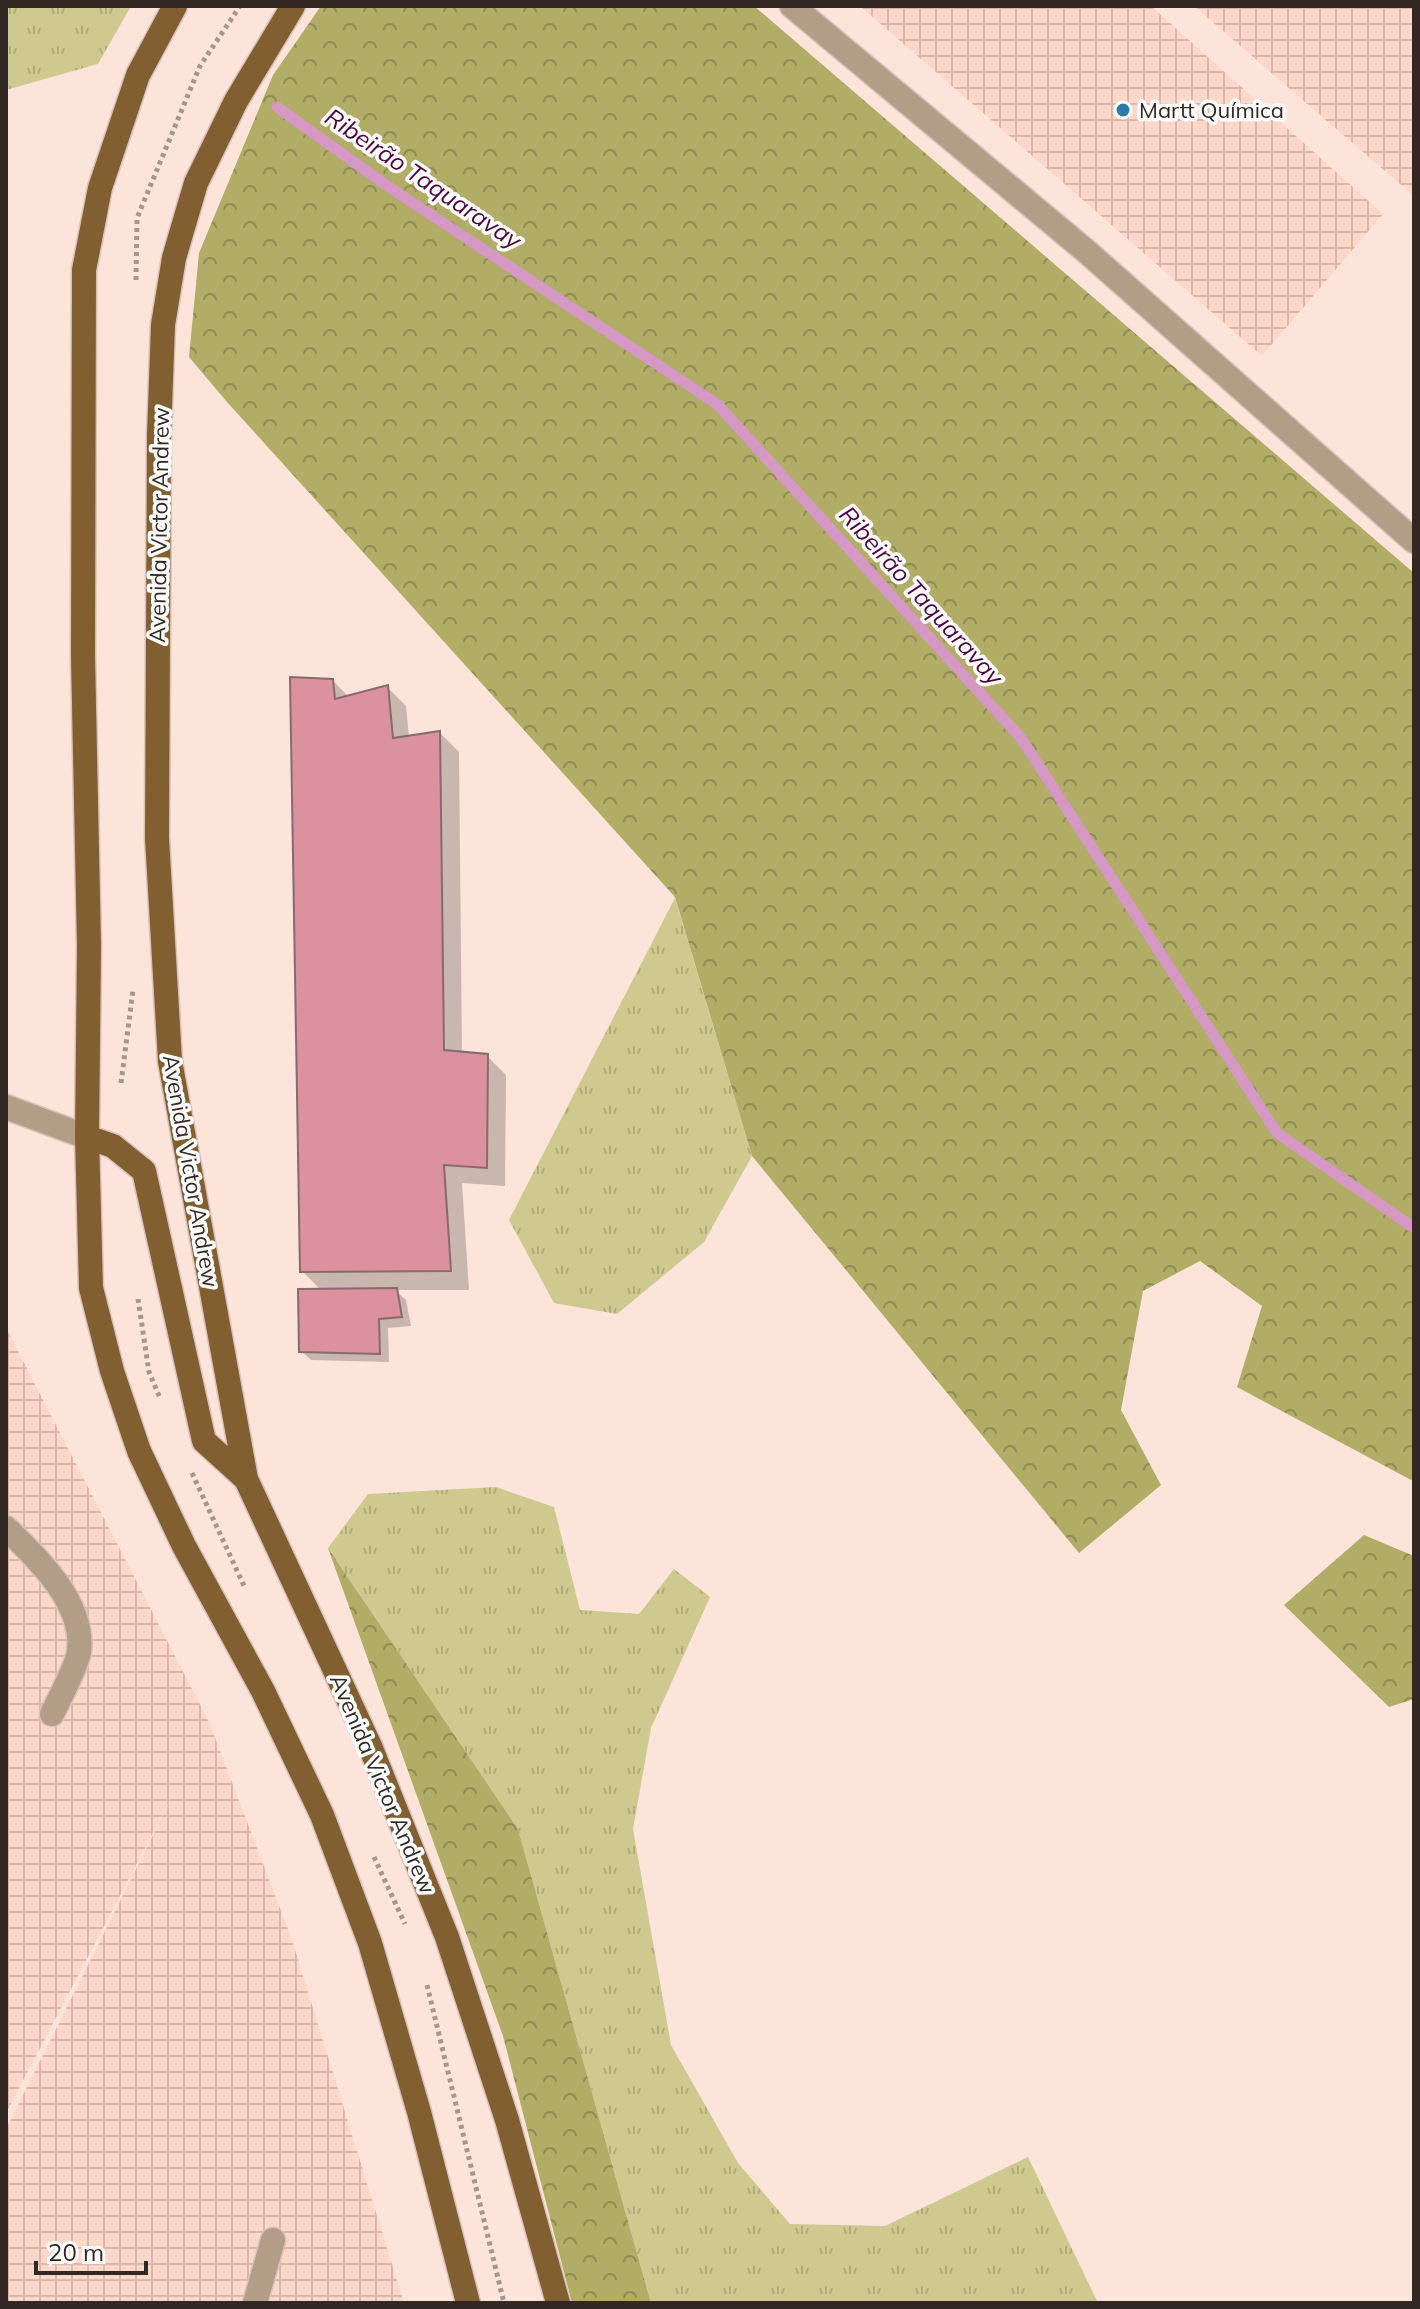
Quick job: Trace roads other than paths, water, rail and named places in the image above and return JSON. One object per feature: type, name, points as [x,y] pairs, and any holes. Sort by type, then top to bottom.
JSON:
[{"type":"main road","points":[[175,6],[138,75],[100,188],[84,270],[83,656],[91,1288],[112,1371],[145,1464],[184,1546],[263,1691],[322,1815],[370,1943],[419,2112],[468,2303]]},
{"type":"main road","name":"Avenida Victor Andrew","points":[[293,6],[236,101],[196,183],[174,258],[163,325],[159,435],[157,838],[170,1061],[246,1479],[370,1746],[447,1937],[507,2120],[558,2303]]},
{"type":"main road","points":[[87,1137],[113,1146],[144,1171],[204,1441],[246,1479]]},
{"type":"street","points":[[792,6],[1086,251],[1414,541]]},
{"type":"street","points":[[6,1107],[87,1137]]},
{"type":"street","points":[[6,1528],[56,1583],[77,1618],[79,1653],[52,1714]]},
{"type":"street","points":[[255,2303],[273,2240]]},
{"type":"waterway","name":"Ribeirão Taquaravay","points":[[277,107],[386,185],[717,404],[1021,738],[1277,1133],[1414,1228]]},
{"type":"place","name":"Martt Química","points":[[1123,110]]}]
